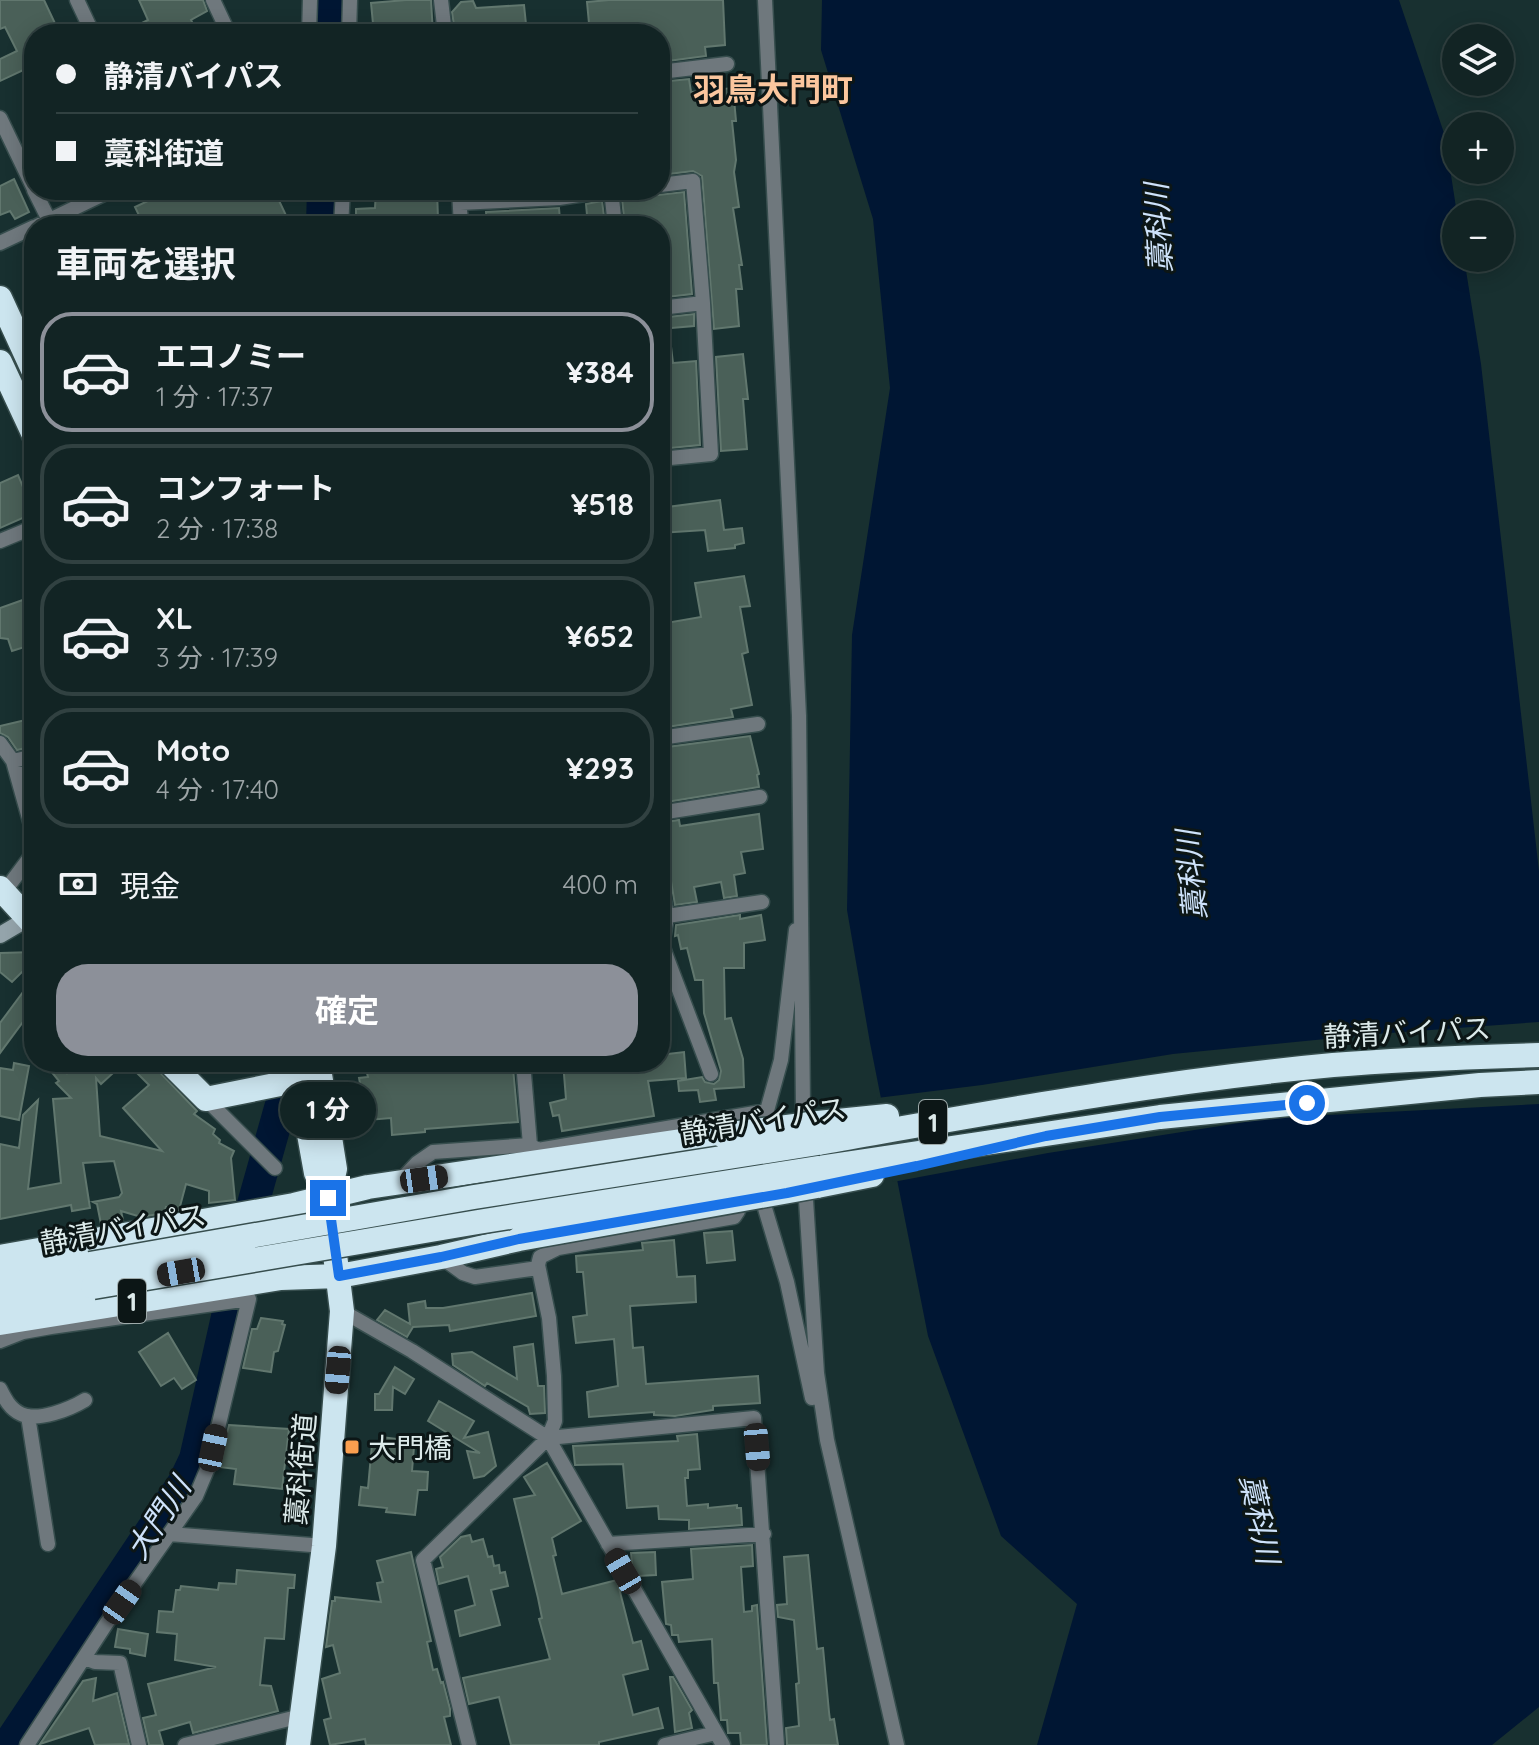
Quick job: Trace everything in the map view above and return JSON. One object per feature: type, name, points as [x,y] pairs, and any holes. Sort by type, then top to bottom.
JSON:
[{"type":"highway","points":[[0,298],[24,350]]},
{"type":"highway","points":[[0,362],[24,414]]},
{"type":"highway","points":[[2,890],[24,912]]},
{"type":"highway","name":"1","points":[[1431,1058],[1539,1044]]},
{"type":"highway","name":"静清バイパス","points":[[0,1302],[91,1276],[474,1197],[818,1143],[1049,1102],[1331,1066],[1431,1058],[1539,1055]]},
{"type":"highway","points":[[179,1072],[206,1099],[295,1072]]},
{"type":"highway","points":[[298,1072],[316,1173],[328,1198]]},
{"type":"highway","points":[[320,1072],[335,1169],[328,1198]]},
{"type":"highway","name":"静清バイパス","points":[[0,1279],[91,1276],[493,1219],[1160,1117],[1480,1085],[1539,1082]]},
{"type":"highway","name":"1","points":[[1425,1092],[1539,1094]]},
{"type":"highway","name":"1","points":[[0,1257],[328,1198],[368,1187],[818,1123],[1049,1102]]},
{"type":"highway","name":"1","points":[[0,1323],[281,1278],[339,1276],[519,1239],[787,1193],[1046,1136]]},
{"type":"highway","name":"藁科街道","points":[[298,1745],[324,1546],[342,1311],[328,1198]]},
{"type":"street","points":[[77,0],[88,24]]},
{"type":"street","points":[[213,0],[224,24]]},
{"type":"street","points":[[309,24],[310,0]]},
{"type":"street","points":[[349,24],[350,0]]},
{"type":"street","points":[[441,0],[444,24]]},
{"type":"street","points":[[765,0],[798,700],[803,1107]]},
{"type":"street","points":[[670,71],[727,64]]},
{"type":"street","points":[[0,118],[24,169]]},
{"type":"street","points":[[670,184],[693,181],[711,454],[670,458]]},
{"type":"street","points":[[57,216],[91,200]]},
{"type":"street","points":[[0,243],[24,232]]},
{"type":"street","points":[[670,307],[703,303]]},
{"type":"street","points":[[0,541],[24,531]]},
{"type":"street","points":[[670,737],[758,724]]},
{"type":"street","points":[[0,743],[13,761],[24,800]]},
{"type":"street","points":[[13,761],[24,758]]},
{"type":"street","points":[[670,811],[760,797]]},
{"type":"street","points":[[2,890],[24,864]]},
{"type":"street","points":[[399,1183],[417,1163],[433,1152],[530,1145],[538,1150],[728,1116],[766,1115],[781,1060],[792,950],[802,894]]},
{"type":"street","points":[[670,916],[762,902]]},
{"type":"street","points":[[0,935],[24,924]]},
{"type":"street","points":[[670,966],[711,1074]]},
{"type":"street","points":[[524,1072],[530,1145]]},
{"type":"street","points":[[206,1099],[275,1168]]},
{"type":"street","points":[[469,1745],[423,1560],[548,1438],[555,1421],[549,1318],[538,1268],[540,1257],[558,1248],[734,1217],[738,1211],[728,1116]]},
{"type":"street","points":[[805,1184],[817,1373],[827,1440],[897,1745]]},
{"type":"street","points":[[764,1205],[787,1282],[813,1400],[827,1440]]},
{"type":"street","points":[[441,1257],[463,1273],[475,1277],[538,1268]]},
{"type":"street","points":[[0,1341],[23,1332],[51,1327],[249,1299],[209,1465],[196,1496],[27,1745]]},
{"type":"street","points":[[342,1311],[412,1351],[548,1438],[720,1739],[665,1745]]},
{"type":"street","points":[[0,1389],[9,1405],[28,1416],[63,1409],[85,1400]]},
{"type":"street","points":[[28,1416],[48,1544]]},
{"type":"street","points":[[548,1438],[754,1418],[777,1745]]},
{"type":"street","points":[[169,1534],[324,1546]]},
{"type":"street","points":[[608,1544],[764,1534]]},
{"type":"street","points":[[85,1658],[95,1662],[120,1663],[139,1745]]},
{"type":"street","points":[[185,1745],[301,1716]]},
{"type":"water","name":"藁科川","points":[[822,0],[1399,0],[1442,127],[1442,184],[1452,184],[1455,200],[1442,200],[1442,272],[1466,272],[1481,364],[1539,871],[1539,1707],[1492,1745],[1037,1745],[1077,1604],[1001,1536],[928,1336],[847,910],[852,635],[890,388],[873,219],[821,50]]},
{"type":"pier","points":[[1539,1022],[1539,1104],[1271,1118],[1048,1153],[893,1182],[877,1098],[982,1085],[1173,1054]]},
{"type":"building","points":[[0,0],[44,0],[55,24],[24,24],[24,70],[0,81],[0,59],[17,51],[5,27],[0,29]]},
{"type":"building","points":[[139,0],[203,0],[207,11],[191,20],[193,24],[140,24],[148,20]]},
{"type":"building","points":[[431,0],[432,24],[373,24],[371,3]]},
{"type":"building","points":[[723,0],[725,45],[705,47],[706,56],[670,61],[670,24],[589,24],[587,2]]},
{"type":"building","points":[[473,1],[476,8],[524,5],[526,24],[454,24],[452,12],[461,2]]},
{"type":"building","points":[[689,79],[691,92],[733,88],[736,121],[732,121],[736,160],[734,172],[739,207],[733,208],[742,265],[739,265],[742,289],[736,289],[739,326],[714,329],[702,176],[693,171],[670,174],[670,81]]},
{"type":"building","points":[[14,179],[29,212],[15,219],[10,211],[0,215],[0,186]]},
{"type":"building","points":[[684,192],[692,294],[670,297],[670,216],[624,216],[622,200],[670,200],[670,194]]},
{"type":"building","points":[[150,200],[279,200],[286,216],[139,216],[135,207]]},
{"type":"building","points":[[375,200],[437,200],[438,216],[356,216],[356,209],[375,208]]},
{"type":"building","points":[[602,201],[604,216],[587,216],[586,204]]},
{"type":"building","points":[[559,208],[560,216],[486,216],[486,212]]},
{"type":"building","points":[[694,314],[694,326],[670,328],[670,317]]},
{"type":"building","points":[[670,338],[673,363],[696,361],[700,445],[670,448]]},
{"type":"building","points":[[743,354],[748,399],[743,399],[747,449],[721,451],[716,357]]},
{"type":"building","points":[[18,475],[24,489],[24,517],[0,528],[0,483]]},
{"type":"building","points":[[720,500],[724,530],[742,528],[744,543],[735,545],[735,548],[708,551],[705,530],[670,532],[670,507]]},
{"type":"building","points":[[744,576],[750,606],[740,607],[748,652],[742,654],[752,705],[731,709],[733,717],[670,726],[670,622],[701,617],[695,583]]},
{"type":"building","points":[[24,600],[24,647],[12,651],[8,639],[0,638],[0,608]]},
{"type":"building","points":[[24,720],[24,748],[17,750],[8,737],[0,733],[0,726]]},
{"type":"building","points":[[750,736],[759,787],[670,801],[670,747]]},
{"type":"building","points":[[759,814],[763,849],[741,852],[745,873],[734,875],[737,896],[724,898],[721,882],[694,887],[697,902],[675,905],[670,875],[670,821],[679,820],[680,826]]},
{"type":"building","points":[[740,915],[740,919],[761,915],[765,940],[744,943],[744,968],[724,968],[725,1019],[731,1018],[743,1059],[744,1087],[714,1089],[716,1100],[700,1102],[698,1090],[679,1091],[678,1081],[702,1077],[705,1082],[714,1084],[719,1080],[721,1071],[704,1013],[703,980],[695,980],[687,948],[681,949],[678,935],[675,936],[676,925]]},
{"type":"building","points":[[24,952],[24,970],[12,982],[0,972],[0,953]]},
{"type":"building","points":[[24,991],[24,1021],[0,1053],[0,1023]]},
{"type":"building","points":[[684,1052],[686,1078],[648,1081],[654,1116],[562,1131],[559,1115],[553,1116],[550,1103],[566,1099],[564,1072],[670,1072],[670,1054]]},
{"type":"building","points":[[14,1063],[24,1065],[24,1072],[28,1072],[19,1120],[0,1116],[0,1068],[13,1070]]},
{"type":"building","points":[[52,1072],[110,1072],[112,1074],[101,1084],[96,1078],[100,1136],[162,1151],[123,1108],[149,1085],[136,1072],[160,1072],[197,1111],[194,1114],[215,1129],[213,1134],[220,1140],[219,1143],[234,1151],[231,1158],[235,1200],[209,1203],[209,1191],[186,1184],[179,1210],[166,1207],[164,1213],[141,1217],[121,1211],[123,1220],[101,1224],[97,1204],[93,1202],[119,1197],[122,1193],[114,1161],[83,1163],[90,1208],[72,1211],[71,1205],[0,1219],[0,1144],[19,1148],[23,1115],[38,1100],[28,1189],[61,1183],[53,1099],[71,1098],[56,1083],[59,1081]]},
{"type":"building","points":[[513,1072],[518,1122],[425,1129],[425,1132],[392,1135],[391,1118],[368,1120],[359,1078],[368,1077],[367,1073]]},
{"type":"building","points":[[732,1231],[735,1260],[707,1263],[704,1233]]},
{"type":"building","points":[[674,1240],[677,1277],[695,1276],[696,1302],[630,1306],[633,1348],[643,1347],[646,1384],[758,1376],[760,1403],[713,1406],[713,1410],[675,1416],[654,1415],[654,1412],[589,1417],[587,1392],[618,1386],[614,1339],[576,1343],[573,1317],[587,1315],[583,1272],[577,1272],[576,1256],[643,1250],[642,1243]]},
{"type":"building","points":[[532,1293],[536,1316],[450,1331],[449,1325],[413,1327],[407,1337],[377,1320],[385,1310],[410,1324],[408,1304],[425,1301],[426,1308],[443,1308]]},
{"type":"building","points":[[261,1318],[283,1321],[285,1325],[278,1351],[274,1352],[271,1372],[243,1368],[252,1329],[257,1329]]},
{"type":"building","points":[[168,1333],[196,1380],[182,1389],[174,1378],[161,1386],[139,1352]]},
{"type":"building","points":[[533,1344],[538,1386],[544,1386],[545,1413],[530,1414],[528,1407],[487,1383],[485,1386],[453,1365],[452,1354],[472,1352],[517,1379],[514,1347]]},
{"type":"building","points":[[395,1367],[414,1379],[405,1394],[393,1387],[392,1410],[375,1410],[375,1394],[379,1394]]},
{"type":"building","points":[[439,1401],[474,1421],[464,1438],[488,1432],[496,1466],[484,1476],[474,1478],[467,1451],[480,1453],[428,1421]]},
{"type":"building","points":[[229,1425],[289,1429],[282,1489],[234,1484],[236,1469],[219,1467]]},
{"type":"building","points":[[697,1434],[700,1469],[688,1470],[688,1478],[685,1478],[687,1506],[708,1504],[708,1508],[737,1505],[741,1508],[742,1525],[689,1529],[689,1520],[659,1519],[658,1506],[627,1508],[623,1464],[575,1465],[573,1446],[678,1441],[677,1436]]},
{"type":"building","points":[[381,1437],[398,1439],[397,1446],[414,1447],[412,1471],[428,1472],[427,1490],[418,1490],[415,1515],[359,1505],[361,1487],[368,1488],[372,1444],[381,1445]]},
{"type":"building","points":[[547,1463],[581,1521],[552,1538],[562,1594],[617,1580],[633,1643],[641,1641],[648,1669],[623,1675],[633,1715],[658,1708],[663,1728],[599,1742],[599,1745],[511,1745],[499,1697],[469,1704],[463,1678],[550,1659],[514,1499],[535,1495],[524,1477]]},
{"type":"building","points":[[470,1535],[472,1542],[483,1539],[488,1557],[492,1556],[494,1566],[499,1565],[500,1573],[505,1572],[508,1586],[491,1590],[500,1625],[460,1636],[455,1611],[475,1605],[468,1576],[439,1584],[436,1569],[443,1567],[440,1557],[461,1537]]},
{"type":"building","points":[[752,1545],[753,1566],[741,1567],[744,1612],[752,1611],[752,1606],[757,1605],[767,1745],[741,1745],[740,1733],[728,1733],[727,1720],[721,1720],[718,1683],[714,1683],[712,1639],[679,1642],[678,1635],[672,1635],[671,1625],[666,1624],[662,1582],[693,1579],[691,1549]]},
{"type":"building","points":[[411,1552],[431,1641],[427,1642],[433,1670],[437,1669],[443,1682],[450,1709],[450,1716],[444,1717],[451,1745],[366,1745],[365,1739],[330,1745],[324,1720],[331,1718],[322,1679],[340,1673],[333,1645],[326,1647],[332,1601],[335,1597],[381,1602],[377,1583],[383,1582],[377,1561]]},
{"type":"building","points":[[655,1552],[656,1575],[638,1576],[632,1565],[631,1553]]},
{"type":"building","points":[[808,1555],[817,1649],[823,1648],[830,1720],[834,1719],[838,1745],[787,1745],[786,1728],[799,1726],[796,1684],[799,1683],[794,1620],[778,1617],[777,1605],[787,1604],[784,1557]]},
{"type":"building","points":[[237,1570],[295,1575],[294,1588],[288,1588],[284,1639],[265,1638],[260,1685],[271,1686],[278,1711],[193,1733],[190,1722],[159,1731],[163,1745],[149,1745],[143,1718],[156,1715],[148,1684],[216,1667],[175,1660],[177,1634],[157,1632],[159,1611],[173,1612],[176,1590],[180,1590],[181,1586],[218,1590],[219,1583],[236,1584]]},
{"type":"building","points":[[118,1629],[148,1634],[145,1656],[115,1647]]},
{"type":"building","points":[[670,1677],[673,1677],[692,1710],[689,1713],[692,1728],[675,1732]]},
{"type":"building","points":[[96,1678],[93,1701],[117,1693],[129,1744],[95,1745],[89,1728],[40,1744],[83,1681]]},
{"type":"waterway","name":"大門川","points":[[329,24],[330,0]]},
{"type":"waterway","name":"大門川","points":[[322,216],[323,200]]},
{"type":"waterway","name":"大門川","points":[[253,1204],[280,1108]]},
{"type":"waterway","name":"大門川","points":[[8,1745],[184,1482],[195,1459],[229,1308]]},
{"type":"place","name":"大門橋","points":[[352,1447]]},
{"type":"district","name":"羽鳥大門町","points":[[773,89]]},
{"type":"route","points":[[328,1198],[339,1276],[519,1239],[787,1193],[1046,1136],[1160,1117],[1307,1103]]}]
